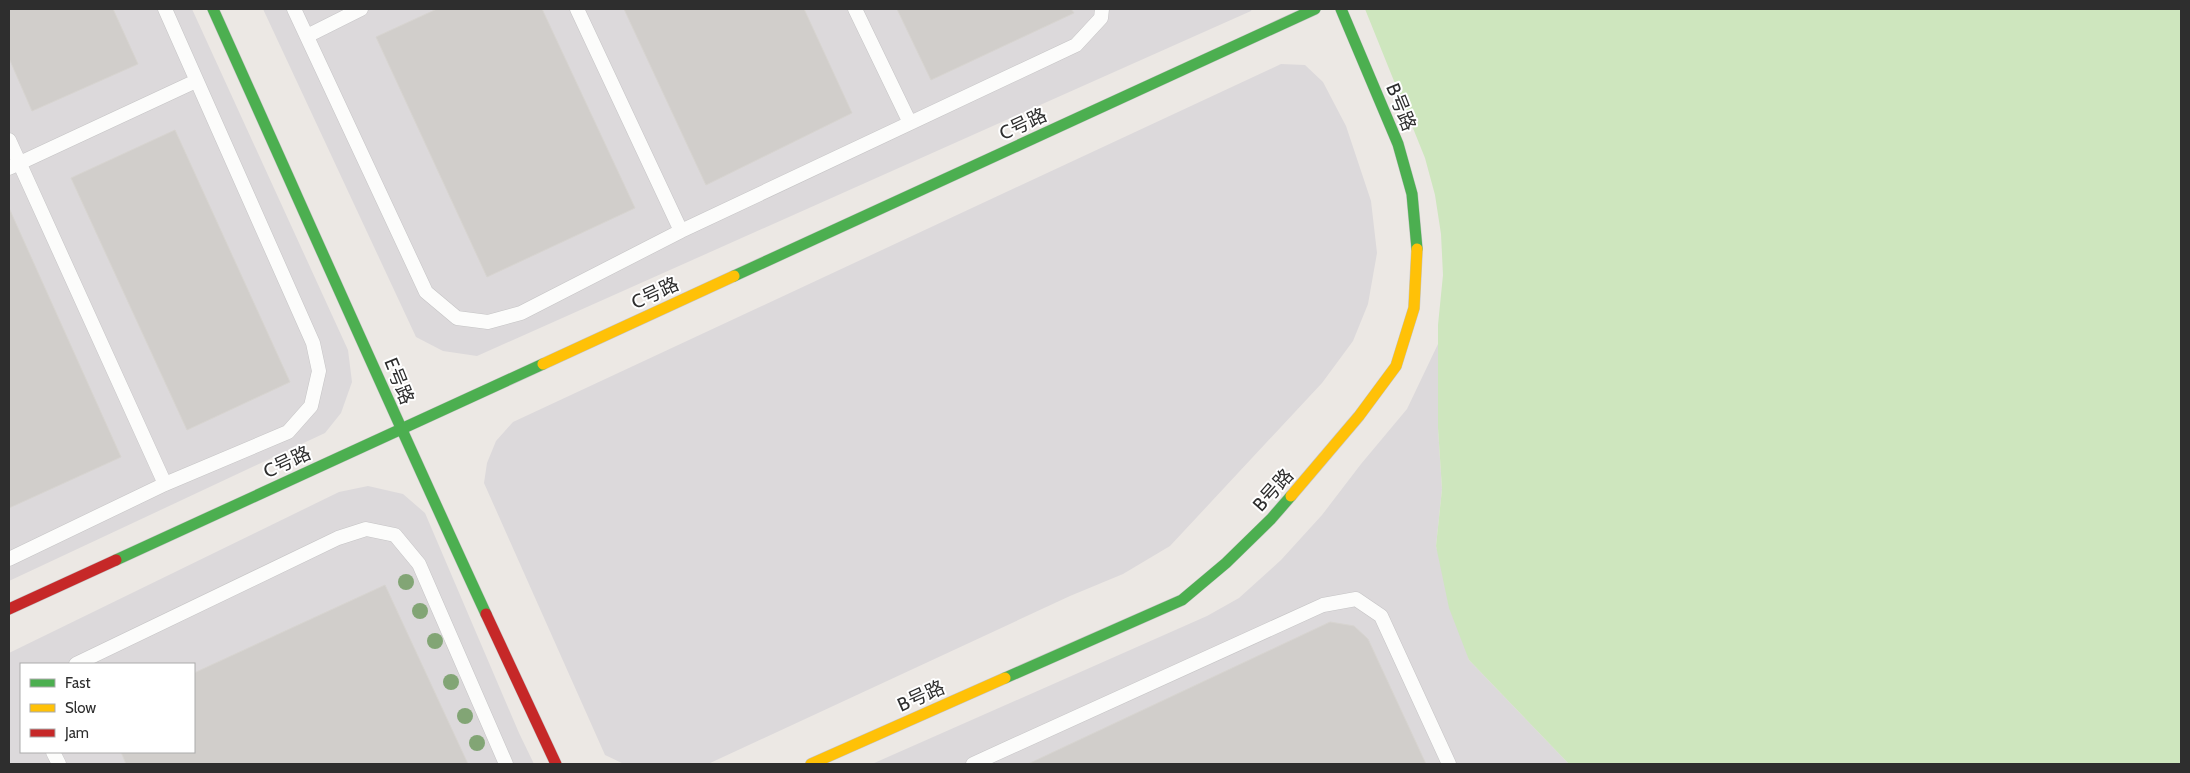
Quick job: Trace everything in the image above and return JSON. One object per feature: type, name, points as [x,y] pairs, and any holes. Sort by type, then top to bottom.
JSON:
[{"type":"street","name":"E号路","points":[[213,9],[370,356],[400,429],[556,764]]},
{"type":"street","name":"C号路","points":[[9,609],[1315,9]]},
{"type":"street","name":"B号路","points":[[811,764],[1182,600],[1226,563],[1271,519],[1318,466],[1396,366],[1414,308],[1417,248],[1412,194],[1398,144],[1341,9]]},
{"type":"lane","points":[[9,559],[165,484],[288,432],[312,406],[319,371],[313,343],[165,9]]},
{"type":"lane","points":[[294,9],[426,292],[457,318],[488,322],[521,313],[681,231],[1076,45],[1101,18],[1102,9]]},
{"type":"lane","points":[[307,36],[362,9]]},
{"type":"lane","points":[[577,9],[681,231]]},
{"type":"lane","points":[[855,9],[910,124]]},
{"type":"lane","points":[[14,166],[196,81]]},
{"type":"lane","points":[[9,140],[14,166],[165,484]]},
{"type":"lane","points":[[78,663],[338,538],[366,530],[394,536],[419,564],[506,764]]},
{"type":"lane","points":[[973,764],[1323,605],[1356,599],[1382,616],[1449,764]]},
{"type":"shaded area","points":[[9,9],[192,9],[348,350],[352,382],[341,413],[325,433],[9,581]]},
{"type":"shaded area","points":[[263,9],[1252,9],[477,356],[443,351],[416,337]]},
{"type":"shaded area","points":[[1281,64],[1305,65],[1323,82],[1346,126],[1371,201],[1377,253],[1368,304],[1353,341],[1322,383],[1170,546],[1123,574],[1070,596],[708,764],[624,764],[605,755],[484,483],[487,463],[496,441],[513,422]]},
{"type":"shaded area","points":[[1438,344],[1438,428],[1442,489],[1436,546],[1469,660],[1569,764],[872,764],[1207,616],[1239,598],[1281,560],[1322,515],[1407,409]]},
{"type":"shaded area","points":[[368,486],[403,494],[425,513],[534,764],[9,764],[9,653],[339,492]]},
{"type":"green space","points":[[1365,9],[2181,9],[2181,764],[1569,764],[1469,660],[1449,608],[1436,546],[1442,489],[1438,428],[1438,325],[1443,275],[1441,234],[1435,195],[1425,158]]},
{"type":"building","points":[[9,9],[113,9],[138,64],[32,111],[9,58]]},
{"type":"building","points":[[437,9],[542,9],[635,208],[487,277],[376,37]]},
{"type":"building","points":[[624,9],[804,9],[852,113],[706,185]]},
{"type":"building","points":[[897,9],[1071,9],[1074,13],[931,80]]},
{"type":"building","points":[[175,130],[290,382],[187,430],[71,178]]},
{"type":"building","points":[[9,208],[121,457],[9,508]]},
{"type":"building","points":[[385,585],[468,764],[126,764],[121,753],[195,753],[195,673]]},
{"type":"building","points":[[1330,622],[1354,626],[1368,639],[1426,764],[1028,764]]},
{"type":"traffic: fast","points":[[213,9],[486,614]]},
{"type":"traffic: fast","points":[[734,276],[1315,9]]},
{"type":"traffic: fast","points":[[1341,9],[1398,144],[1412,194],[1417,249]]},
{"type":"traffic: fast","points":[[116,560],[543,364]]},
{"type":"traffic: fast","points":[[1005,678],[1182,600],[1226,563],[1271,519],[1291,496]]},
{"type":"traffic: slow","points":[[1291,496],[1359,416],[1396,366],[1414,308],[1417,249]]},
{"type":"traffic: slow","points":[[543,364],[734,276]]},
{"type":"traffic: slow","points":[[811,764],[1005,678]]},
{"type":"traffic: jam","points":[[9,609],[116,560]]},
{"type":"traffic: jam","points":[[486,614],[556,764]]}]
